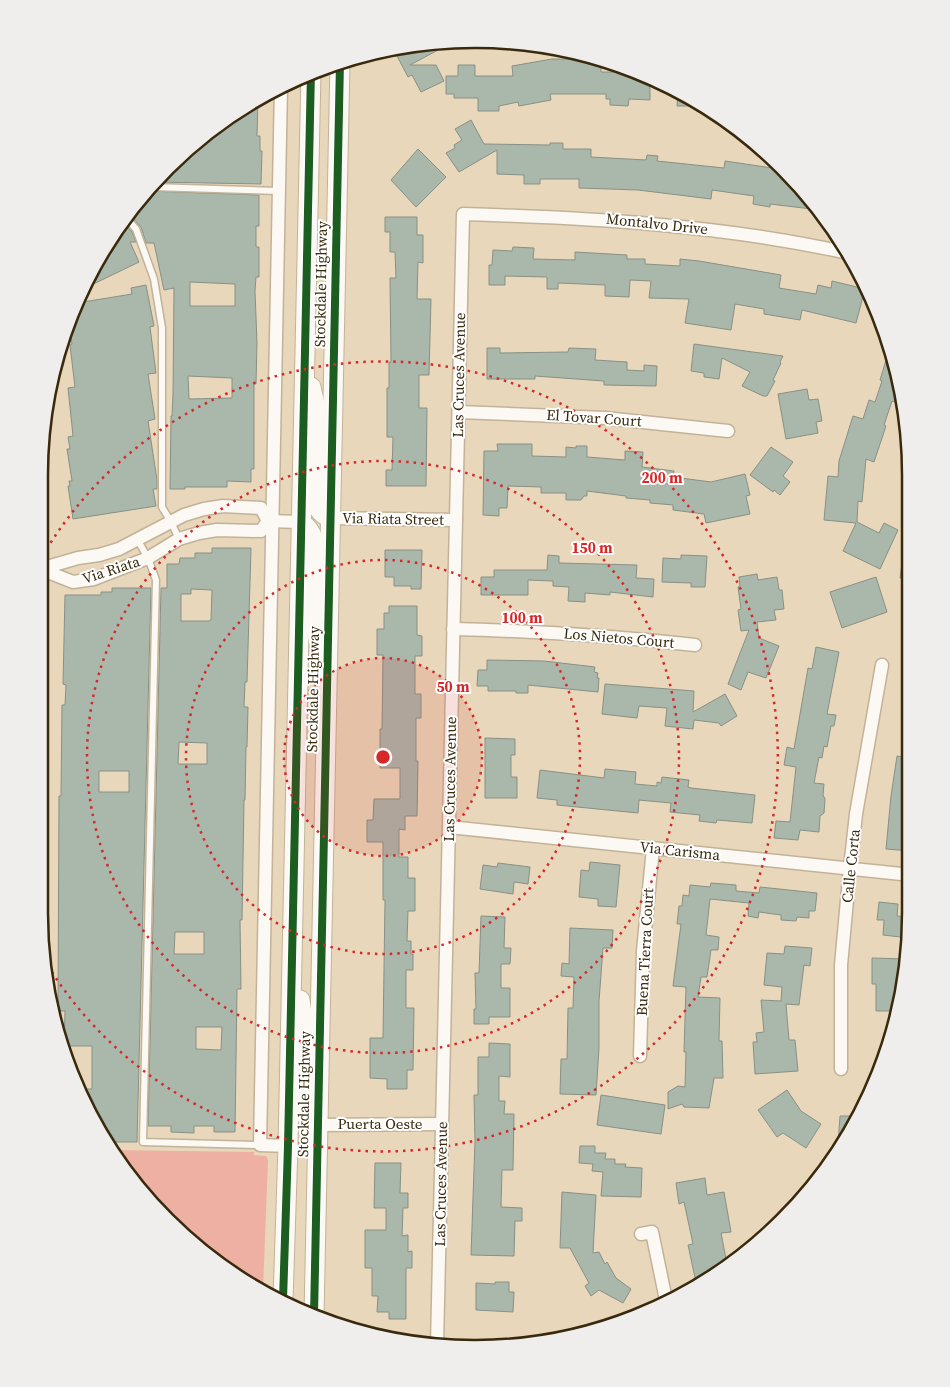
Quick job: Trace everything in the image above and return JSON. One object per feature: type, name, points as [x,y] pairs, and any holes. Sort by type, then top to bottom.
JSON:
[{"type":"main road","name":"Stockdale Highway","points":[[314,1308],[340,69]]},
{"type":"main road","name":"Stockdale Highway","points":[[283,1294],[304,367],[305,83]]},
{"type":"main road","points":[[304,367],[315,401],[316,503],[319,510],[330,518]]},
{"type":"main road","points":[[300,522],[308,527],[314,540],[315,625],[327,672]]},
{"type":"main road","points":[[292,962],[304,1027],[304,1111],[307,1118],[317,1124]]},
{"type":"street","points":[[281,95],[270,521],[260,1145],[288,1146]]},
{"type":"street","name":"Montalvo Drive","points":[[463,214],[569,217],[640,222],[756,236],[838,250]]},
{"type":"street","name":"Las Cruces Avenue","points":[[437,1338],[463,214]]},
{"type":"street","name":"El Tovar Court","points":[[458,412],[604,418],[728,431]]},
{"type":"street","name":"Via Riata","points":[[48,567],[119,549],[184,515],[204,509],[223,506],[260,508],[270,521]]},
{"type":"street","name":"Via Riata Street","points":[[330,518],[456,520]]},
{"type":"street","name":"Via Riata","points":[[270,521],[300,522]]},
{"type":"street","name":"Via Riata","points":[[48,572],[73,582],[94,579],[148,558],[178,539],[217,530],[262,531],[270,521]]},
{"type":"street","name":"Los Nietos Court","points":[[453,629],[603,635],[696,645]]},
{"type":"street","name":"Calle Corta","points":[[841,1069],[841,965],[850,868],[856,814],[882,664]]},
{"type":"street","name":"Via Carisma","points":[[449,828],[902,874]]},
{"type":"street","name":"Buena Tierra Court","points":[[640,1056],[643,951],[653,848]]},
{"type":"street","name":"Puerta Oeste","points":[[317,1124],[442,1124]]},
{"type":"street","points":[[641,1234],[652,1232],[665,1295]]},
{"type":"lane","points":[[159,187],[279,191]]},
{"type":"lane","points":[[130,223],[136,229],[154,279],[162,328],[162,507],[178,539]]},
{"type":"lane","points":[[137,539],[148,558],[156,580],[143,1142],[260,1145]]},
{"type":"shaded area","points":[[120,1150],[254,1152],[254,1155],[266,1156],[268,1160],[263,1283],[237,1267],[193,1233],[154,1194]]},
{"type":"building","points":[[441,49],[410,65],[436,65],[444,81],[421,92],[412,75],[408,77],[397,55]]},
{"type":"building","points":[[552,59],[572,59],[586,62],[601,67],[601,72],[617,72],[650,85],[650,100],[629,99],[628,106],[610,105],[610,99],[606,99],[606,94],[550,94],[551,100],[519,106],[518,102],[499,106],[499,111],[478,111],[478,98],[454,98],[454,94],[446,94],[446,76],[458,76],[458,65],[475,65],[475,76],[513,76],[512,66]]},
{"type":"building","points":[[677,99],[691,106],[677,106]]},
{"type":"building","points":[[258,107],[257,136],[260,136],[260,151],[262,151],[261,184],[164,182],[193,154],[215,136]]},
{"type":"building","points":[[471,120],[484,144],[550,145],[550,143],[563,143],[563,149],[591,149],[591,157],[646,160],[647,155],[658,156],[657,161],[724,168],[725,161],[772,168],[809,209],[770,204],[770,207],[753,204],[754,196],[712,190],[711,199],[638,190],[579,188],[579,179],[540,179],[540,184],[524,184],[524,175],[497,174],[497,150],[459,172],[446,153],[455,148],[454,145],[462,140],[455,129]]},
{"type":"building","points":[[418,149],[446,177],[416,207],[391,180]]},
{"type":"building","points":[[156,191],[259,195],[259,226],[256,226],[256,247],[259,247],[259,277],[256,277],[255,291],[257,343],[256,384],[254,384],[254,469],[251,469],[251,482],[227,481],[227,487],[170,489],[174,288],[164,290],[154,243],[146,243],[141,227],[133,219]],"holes":[[[190,282],[235,284],[235,306],[190,306]],[[188,376],[232,378],[232,398],[189,399]]]},
{"type":"building","points":[[385,217],[417,217],[417,235],[423,235],[423,263],[418,262],[417,299],[431,299],[429,375],[419,375],[419,408],[427,408],[426,486],[386,486],[386,470],[392,470],[393,437],[387,437],[387,388],[389,388],[389,362],[391,362],[390,278],[396,278],[395,252],[390,252],[390,232],[385,232]]},
{"type":"building","points":[[127,227],[136,242],[130,242],[139,262],[93,284],[105,261]]},
{"type":"building","points":[[513,247],[534,248],[533,259],[575,260],[575,252],[627,255],[627,259],[645,259],[645,264],[680,266],[680,259],[699,261],[781,275],[779,288],[816,294],[818,285],[831,288],[832,281],[859,287],[863,296],[856,323],[802,310],[800,320],[764,314],[764,309],[735,304],[731,330],[685,323],[689,299],[649,298],[651,281],[630,280],[629,297],[605,296],[605,285],[558,283],[558,289],[547,289],[547,277],[505,276],[505,285],[489,285],[489,265],[492,265],[493,250],[512,251]]},
{"type":"building","points":[[146,285],[154,326],[150,327],[156,373],[148,374],[155,419],[148,421],[157,480],[157,489],[153,489],[156,506],[73,519],[68,486],[70,486],[69,481],[72,481],[67,449],[70,449],[68,437],[73,436],[68,388],[75,387],[71,336],[84,302],[132,294],[131,288]]},
{"type":"building","points":[[694,344],[783,356],[773,380],[775,381],[767,396],[763,396],[742,386],[750,372],[722,358],[719,379],[704,377],[704,373],[691,371]]},
{"type":"building","points":[[487,348],[500,348],[500,353],[568,352],[569,348],[596,349],[595,360],[627,362],[627,370],[644,371],[644,365],[657,366],[656,386],[604,385],[604,381],[535,376],[535,379],[487,379]]},
{"type":"building","points":[[886,359],[896,402],[892,401],[874,462],[866,459],[862,502],[858,501],[857,522],[879,533],[884,523],[898,530],[880,569],[843,551],[856,523],[824,520],[828,476],[838,477],[839,461],[853,416],[863,419],[869,400],[875,402],[882,381],[880,380]]},
{"type":"building","points":[[807,389],[809,400],[818,399],[822,421],[816,422],[818,433],[786,439],[778,394]]},
{"type":"building","points":[[497,444],[532,444],[532,456],[566,457],[566,447],[576,448],[576,446],[587,446],[587,457],[625,460],[625,451],[643,452],[642,467],[674,471],[673,477],[711,482],[745,474],[750,495],[746,496],[750,514],[706,523],[704,514],[673,510],[673,505],[650,503],[650,500],[587,491],[587,496],[584,496],[581,500],[566,500],[566,493],[541,493],[541,487],[508,486],[507,508],[499,508],[499,516],[483,515],[484,451],[498,451]]},
{"type":"building","points":[[771,447],[793,462],[783,476],[790,482],[780,495],[750,475]]},
{"type":"building","points":[[212,548],[251,548],[247,682],[245,682],[244,707],[248,707],[242,920],[240,920],[241,989],[237,989],[235,1132],[214,1132],[214,1126],[194,1126],[194,1133],[171,1132],[171,1126],[148,1126],[161,588],[167,588],[167,564],[179,564],[180,558],[195,558],[195,553],[212,553]],"holes":[[[191,589],[212,590],[211,620],[181,621],[181,594],[191,594]],[[179,742],[207,743],[207,764],[178,764]],[[175,932],[204,932],[204,954],[174,954]],[[196,1027],[222,1027],[221,1050],[196,1049]]]},
{"type":"building","points":[[385,550],[422,550],[421,589],[411,589],[411,586],[394,586],[394,577],[385,577]]},
{"type":"building","points":[[548,555],[559,556],[559,563],[637,565],[636,578],[654,579],[653,597],[610,592],[610,595],[585,593],[585,602],[568,601],[569,587],[553,586],[553,581],[528,580],[528,595],[481,595],[481,577],[494,577],[494,570],[547,570]]},
{"type":"building","points":[[681,555],[707,556],[705,587],[691,587],[691,583],[662,582],[663,558],[681,559]]},
{"type":"building","points":[[757,574],[758,580],[777,577],[779,590],[782,590],[784,609],[774,610],[776,620],[757,622],[759,638],[779,646],[766,678],[748,672],[741,690],[728,684],[749,630],[741,631],[738,610],[741,609],[738,587],[740,586],[739,577]]},
{"type":"building","points":[[876,577],[887,612],[842,628],[830,592]]},
{"type":"building","points":[[112,588],[151,588],[137,1142],[115,1142],[105,1126],[86,1089],[92,1089],[92,1046],[69,1046],[64,1031],[65,1011],[59,1011],[58,1004],[59,796],[61,796],[62,705],[65,705],[66,685],[63,684],[65,595],[101,595],[101,592],[112,592]],"holes":[[[99,771],[129,771],[129,792],[99,792]]]},
{"type":"building","points":[[389,606],[417,606],[417,635],[422,636],[422,656],[415,656],[415,694],[421,694],[421,718],[416,718],[416,761],[418,761],[417,816],[405,816],[405,830],[399,829],[399,857],[408,857],[408,878],[415,878],[415,911],[408,911],[407,941],[411,941],[413,970],[406,970],[406,1008],[414,1008],[413,1070],[407,1070],[407,1089],[387,1089],[387,1079],[370,1078],[370,1038],[383,1038],[385,900],[383,900],[383,842],[367,842],[367,820],[373,820],[374,799],[400,799],[400,768],[380,768],[383,655],[377,655],[377,629],[384,629],[384,613],[389,613]]},
{"type":"building","points":[[816,647],[839,652],[827,714],[836,715],[834,726],[831,726],[827,747],[824,746],[822,758],[819,757],[814,783],[824,784],[824,813],[820,816],[819,832],[800,830],[798,840],[774,838],[776,821],[790,822],[796,767],[784,765],[787,747],[794,749],[808,668],[812,669]]},
{"type":"building","points":[[487,660],[544,661],[595,667],[594,672],[598,673],[597,678],[599,678],[598,692],[528,685],[528,693],[488,691],[488,686],[477,686],[478,670],[487,670]]},
{"type":"building","points":[[605,684],[694,691],[693,712],[725,694],[737,716],[721,726],[719,723],[694,720],[693,729],[665,726],[667,708],[639,706],[637,718],[602,714]]},
{"type":"building","points":[[485,738],[515,739],[515,755],[511,755],[511,777],[517,777],[517,798],[485,798]]},
{"type":"building","points":[[897,756],[902,757],[902,850],[886,849]]},
{"type":"building","points":[[605,769],[636,772],[635,784],[657,786],[657,782],[661,783],[662,777],[689,780],[688,787],[691,788],[755,795],[752,823],[717,820],[716,823],[699,821],[700,815],[670,812],[671,803],[639,800],[638,813],[557,805],[557,800],[537,798],[540,770],[604,778]]},
{"type":"building","points":[[590,862],[620,865],[616,907],[598,906],[598,899],[579,897],[581,870],[589,871]]},
{"type":"building","points":[[498,863],[530,867],[528,884],[514,882],[513,894],[480,889],[483,865],[497,867]]},
{"type":"building","points":[[711,883],[736,885],[736,891],[759,893],[760,887],[817,893],[815,911],[809,911],[809,918],[797,917],[796,921],[781,920],[781,915],[759,912],[758,918],[748,916],[749,903],[710,899],[706,935],[719,937],[718,950],[711,950],[707,977],[701,977],[698,997],[720,998],[719,1041],[722,1041],[723,1078],[714,1078],[709,1108],[684,1107],[682,1104],[668,1109],[668,1092],[678,1086],[685,1087],[686,987],[673,986],[681,924],[677,924],[679,906],[682,906],[683,895],[689,896],[690,885],[710,887]]},
{"type":"building","points":[[879,902],[898,904],[897,916],[902,916],[902,937],[883,935],[884,920],[877,920]]},
{"type":"building","points":[[481,916],[505,917],[504,948],[511,948],[510,964],[501,964],[501,988],[510,988],[510,1017],[489,1017],[489,1024],[474,1024],[474,1009],[476,1009],[475,973],[479,973]]},
{"type":"building","points":[[570,928],[613,930],[612,948],[603,948],[596,1095],[560,1094],[561,1059],[567,1059],[568,1008],[573,1008],[574,977],[561,976],[562,963],[569,964]]},
{"type":"building","points":[[785,946],[812,948],[810,966],[804,965],[799,1005],[786,1004],[789,1040],[795,1040],[798,1071],[755,1074],[753,1042],[757,1042],[756,1033],[764,1032],[761,1000],[781,1001],[782,987],[764,985],[767,953],[784,954]]},
{"type":"building","points":[[872,958],[900,959],[891,1011],[876,1011],[876,984],[872,984]]},
{"type":"building","points":[[489,1043],[510,1044],[510,1077],[499,1076],[499,1101],[505,1101],[504,1114],[514,1114],[513,1170],[502,1170],[501,1207],[522,1208],[522,1221],[515,1221],[514,1256],[471,1255],[475,1141],[474,1095],[478,1095],[478,1057],[489,1057]]},
{"type":"building","points":[[787,1090],[801,1111],[821,1124],[806,1148],[783,1133],[777,1137],[758,1110]]},
{"type":"building","points":[[601,1095],[665,1105],[661,1134],[597,1125]]},
{"type":"building","points":[[840,1116],[850,1116],[845,1126],[839,1136]]},
{"type":"building","points":[[580,1146],[595,1146],[595,1153],[606,1153],[605,1159],[615,1159],[615,1164],[626,1164],[625,1167],[642,1168],[641,1197],[601,1196],[603,1172],[592,1171],[593,1164],[579,1163]]},
{"type":"building","points":[[375,1163],[401,1163],[400,1193],[408,1193],[408,1208],[403,1208],[402,1236],[408,1235],[408,1252],[412,1251],[412,1268],[406,1268],[406,1319],[389,1319],[389,1312],[377,1312],[378,1296],[372,1296],[372,1268],[365,1268],[365,1230],[386,1230],[386,1208],[374,1208]]},
{"type":"building","points":[[705,1178],[707,1195],[724,1192],[731,1232],[721,1233],[726,1258],[695,1278],[688,1245],[693,1244],[684,1202],[679,1204],[676,1183]]},
{"type":"building","points":[[562,1192],[596,1195],[593,1253],[599,1252],[605,1264],[607,1262],[616,1278],[631,1289],[623,1303],[599,1290],[591,1296],[585,1286],[589,1283],[570,1248],[560,1248]]},
{"type":"building","points":[[495,1282],[509,1282],[509,1292],[514,1292],[513,1312],[476,1310],[476,1283],[495,1284]]},
{"type":"cycle path","points":[[314,1308],[340,69]]},
{"type":"cycle path","points":[[283,1294],[311,80]]}]
